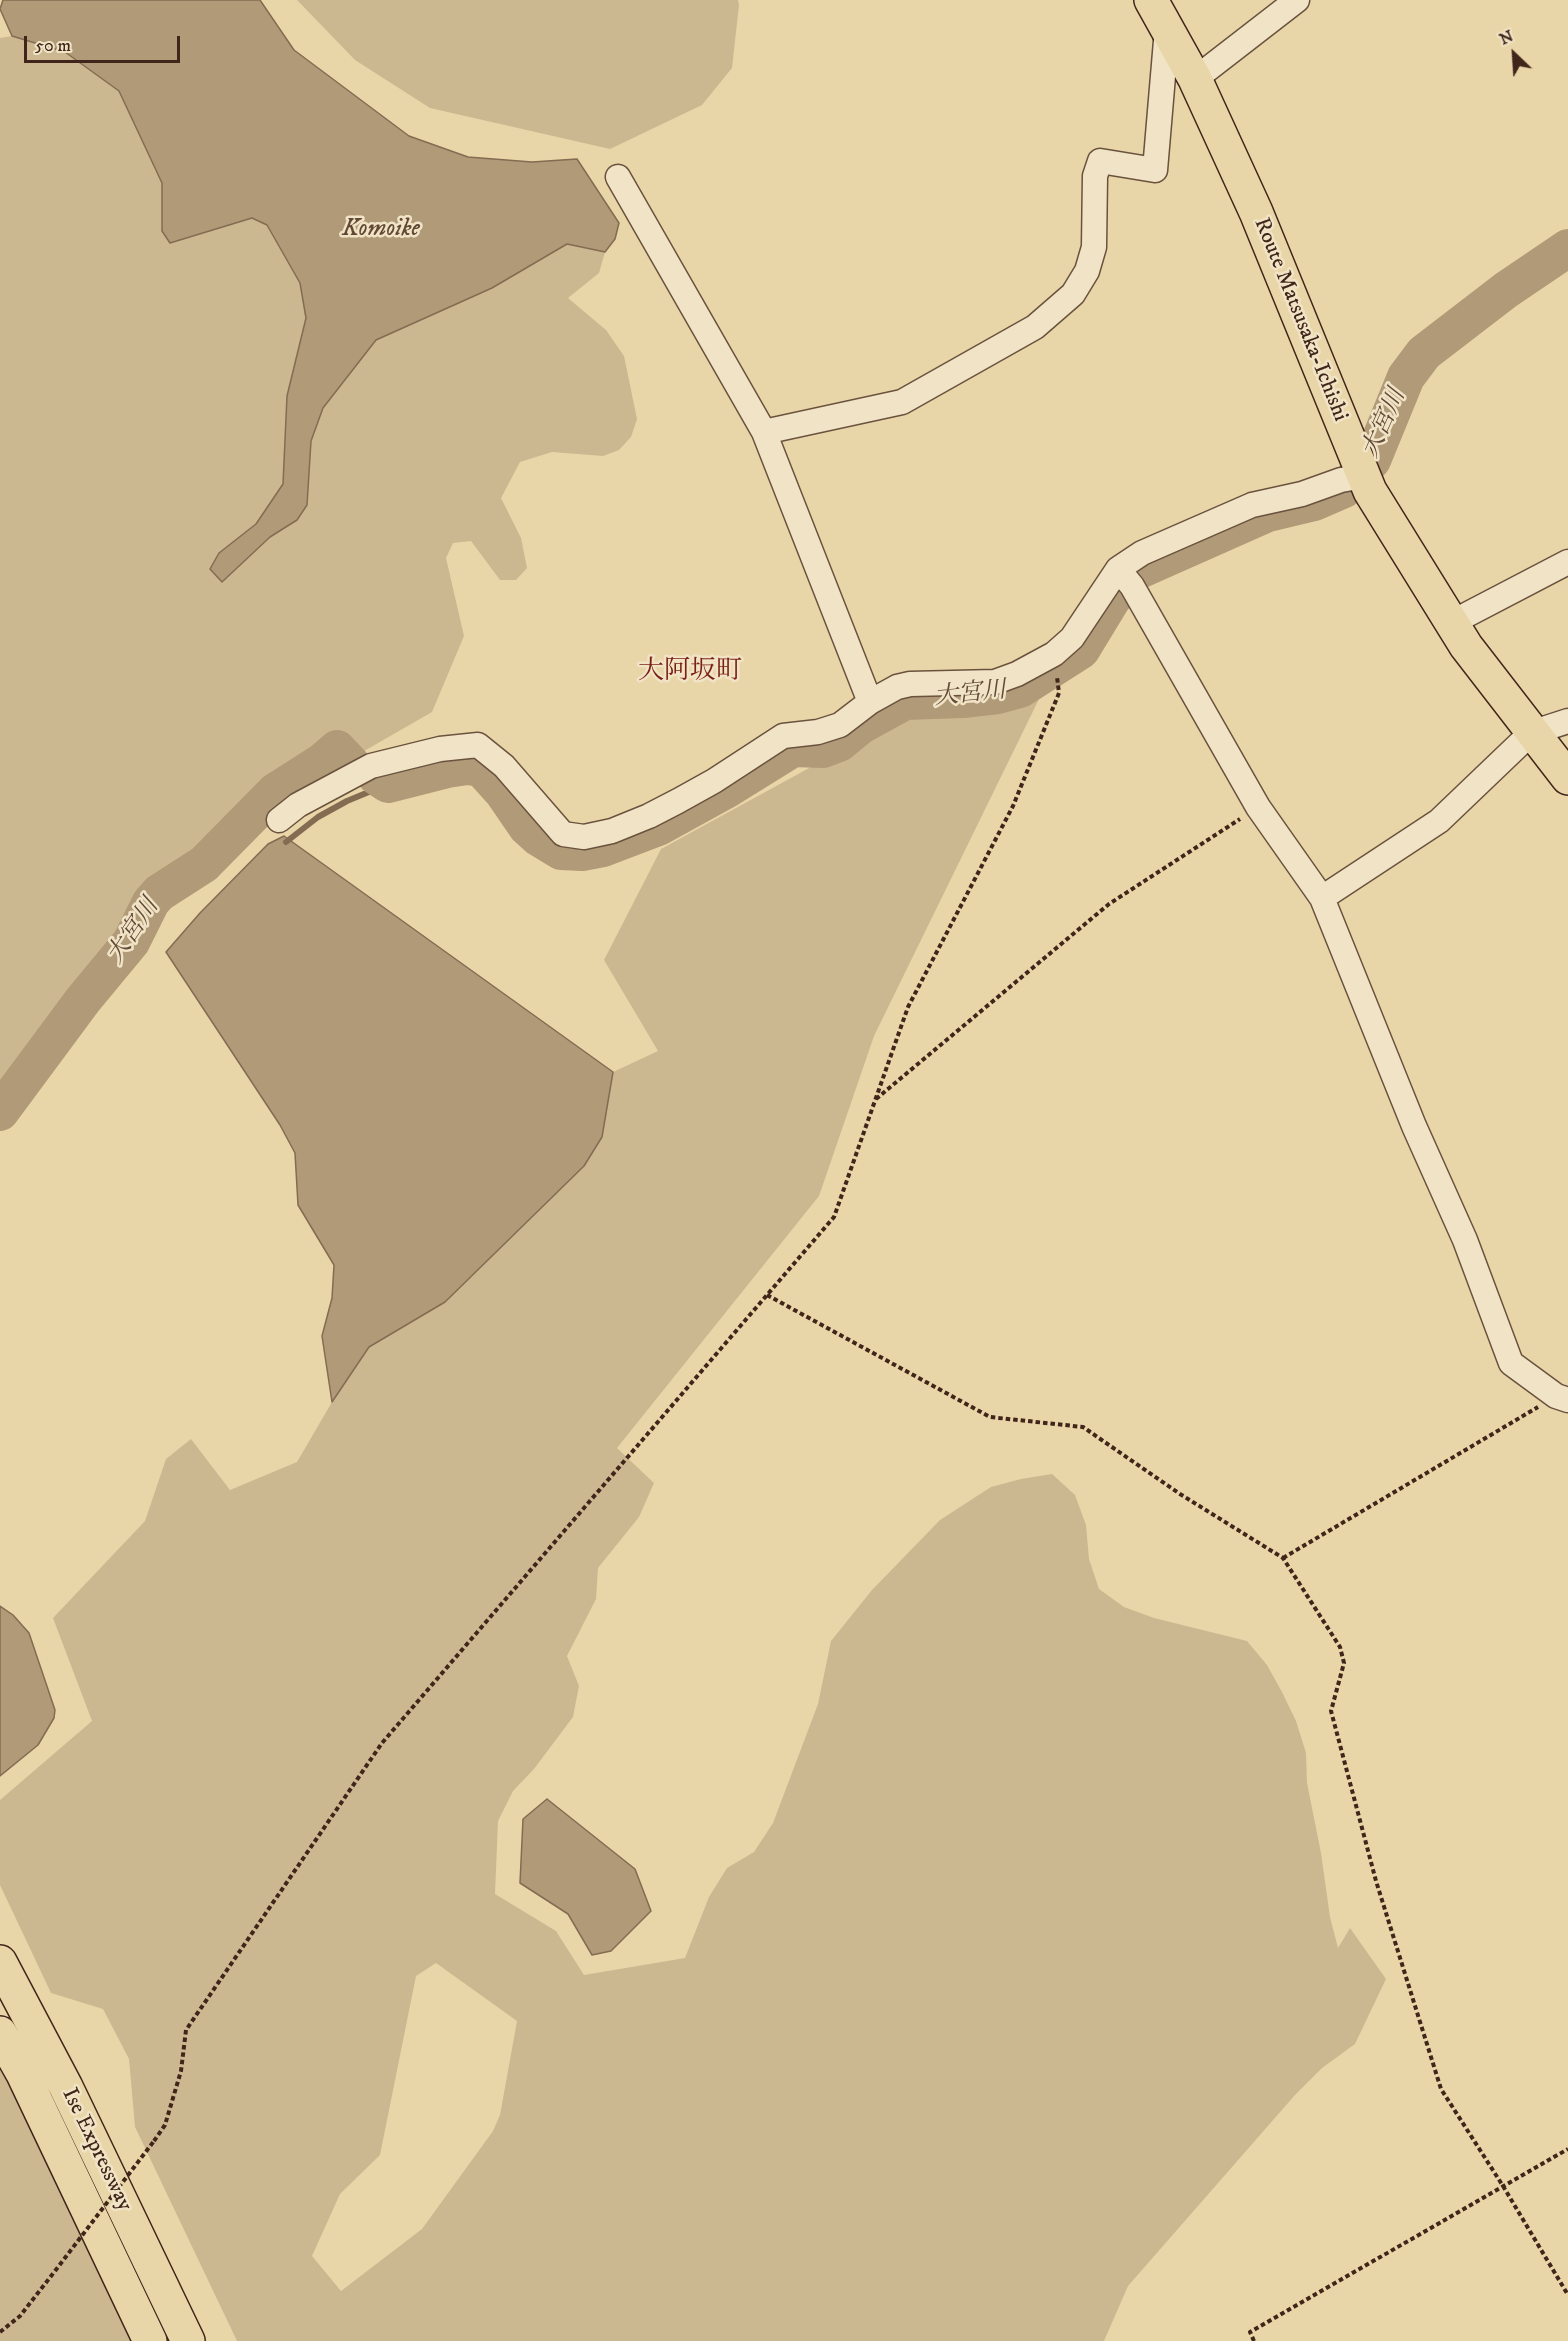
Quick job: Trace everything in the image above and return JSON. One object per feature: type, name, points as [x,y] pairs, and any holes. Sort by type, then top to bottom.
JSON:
[{"type":"main road","name":"Route Matsusaka-Ichishi","points":[[1151,0],[1195,79],[1256,212],[1357,474],[1370,491],[1451,623],[1494,685],[1568,778]]},
{"type":"main road","name":"Ise Expressway","points":[[0,1962],[66,2087],[188,2341]]},
{"type":"main road","name":"Ise Expressway","points":[[0,2033],[22,2074],[150,2341]]},
{"type":"street","points":[[1195,79],[1297,0]]},
{"type":"street","points":[[764,432],[902,402],[1035,327],[1073,294],[1087,271],[1094,247],[1095,176],[1100,161],[1155,170],[1167,29]]},
{"type":"street","points":[[618,177],[764,432],[870,702]]},
{"type":"street","points":[[279,820],[298,805],[371,766],[440,749],[478,745],[504,766],[563,834],[584,837],[612,831],[649,816],[705,786],[783,736],[830,729],[840,725],[870,702],[897,687],[910,684],[995,682],[1055,662],[1071,638],[1142,553],[1252,505],[1302,494],[1357,474]]},
{"type":"street","points":[[1451,623],[1568,562]]},
{"type":"street","points":[[1123,575],[1258,807],[1322,898],[1414,1126],[1465,1240],[1510,1363],[1562,1398]]},
{"type":"street","points":[[1322,898],[1439,820],[1532,733],[1568,722]]},
{"type":"path","points":[[0,2332],[20,2316],[165,2125],[181,2071],[186,2030],[382,1743],[834,1217],[908,1007],[1013,806],[1059,693],[1055,662]]},
{"type":"path","points":[[875,1100],[1109,904],[1258,807]]},
{"type":"path","points":[[768,1296],[990,1417],[1083,1427],[1180,1494],[1283,1558],[1340,1647],[1344,1663],[1331,1711],[1376,1881],[1441,2089],[1503,2186],[1568,2295]]},
{"type":"path","points":[[1283,1558],[1562,1398]]},
{"type":"path","points":[[1254,2341],[1250,2332],[1568,2149]]},
{"type":"shaded area","points":[[297,0],[738,0],[739,5],[732,68],[702,105],[610,149],[430,108],[355,60]]},
{"type":"shaded area","points":[[12,36],[65,52],[119,91],[162,183],[162,231],[170,243],[252,218],[267,225],[300,283],[306,318],[287,396],[283,484],[256,524],[219,554],[210,569],[222,582],[270,537],[297,520],[307,505],[311,441],[323,408],[376,340],[492,288],[567,244],[605,252],[599,273],[568,298],[606,330],[624,356],[637,419],[631,437],[619,450],[603,456],[552,452],[520,462],[501,498],[521,538],[527,568],[516,580],[500,580],[471,541],[453,543],[446,558],[464,636],[432,712],[279,800],[216,841],[150,894],[94,961],[0,1106],[0,38]]},
{"type":"shaded area","points":[[1042,693],[874,1036],[819,1196],[617,1448],[654,1483],[639,1517],[598,1568],[596,1599],[567,1656],[579,1686],[573,1717],[534,1769],[513,1791],[498,1821],[495,1894],[556,1931],[584,1975],[685,1958],[709,1897],[727,1868],[754,1852],[773,1823],[818,1704],[831,1641],[872,1590],[940,1520],[991,1487],[1052,1474],[1075,1495],[1086,1525],[1089,1559],[1099,1589],[1124,1607],[1154,1618],[1247,1641],[1267,1665],[1296,1721],[1306,1753],[1307,1783],[1321,1853],[1330,1917],[1338,1948],[1350,1928],[1386,1979],[1355,2044],[1322,2068],[1295,2095],[1128,2286],[1104,2341],[237,2341],[135,2127],[129,2059],[103,2009],[51,1993],[0,1885],[0,1800],[92,1721],[53,1618],[145,1521],[166,1459],[191,1439],[230,1490],[297,1462],[332,1402],[369,1347],[445,1302],[584,1166],[602,1137],[613,1072],[658,1051],[604,960],[661,849],[917,709]],"holes":[[[436,1963],[517,2021],[500,2115],[493,2131],[422,2229],[341,2291],[312,2256],[340,2194],[380,2155],[416,1976]]]},
{"type":"shaded area","points":[[0,2070],[7,2082],[133,2341],[0,2341]]},
{"type":"water","name":"Komoike","points":[[3,0],[260,0],[294,50],[409,136],[468,157],[532,162],[577,159],[619,223],[615,239],[605,252],[567,244],[492,288],[376,340],[323,408],[311,441],[307,505],[297,520],[270,537],[222,582],[210,569],[219,553],[256,524],[283,484],[287,396],[306,318],[300,283],[267,225],[252,218],[170,243],[162,231],[162,183],[119,91],[65,52],[12,36],[0,9]]},
{"type":"water","points":[[284,836],[613,1072],[602,1137],[584,1166],[445,1302],[369,1347],[332,1402],[322,1336],[332,1298],[334,1265],[298,1205],[295,1153],[280,1125],[166,952],[200,913],[268,844]]},
{"type":"water","points":[[0,1606],[13,1615],[29,1633],[55,1710],[54,1718],[38,1745],[0,1776]]},
{"type":"water","points":[[547,1799],[635,1869],[651,1911],[611,1951],[592,1955],[568,1914],[520,1883],[523,1819]]},
{"type":"waterway","name":"大宮川","points":[[376,776],[388,784],[447,769],[477,767],[485,772],[503,792],[527,827],[538,837],[561,851],[582,852],[603,848],[658,827],[727,789],[793,748],[823,749],[839,743],[861,725],[905,701],[963,699],[998,695],[1020,689],[1081,650],[1112,599],[1135,572],[1268,513],[1314,502],[1344,489],[1372,460],[1406,377],[1424,353],[1506,290],[1568,248]]},
{"type":"waterway","name":"大宮川","points":[[0,1112],[83,1000],[131,942],[151,902],[159,893],[204,864],[275,792],[322,762],[337,749],[352,765]]},
{"type":"waterway","points":[[286,842],[318,817],[347,801],[388,784]]},
{"type":"district","name":"大阿坂町","points":[[690,673]]}]
